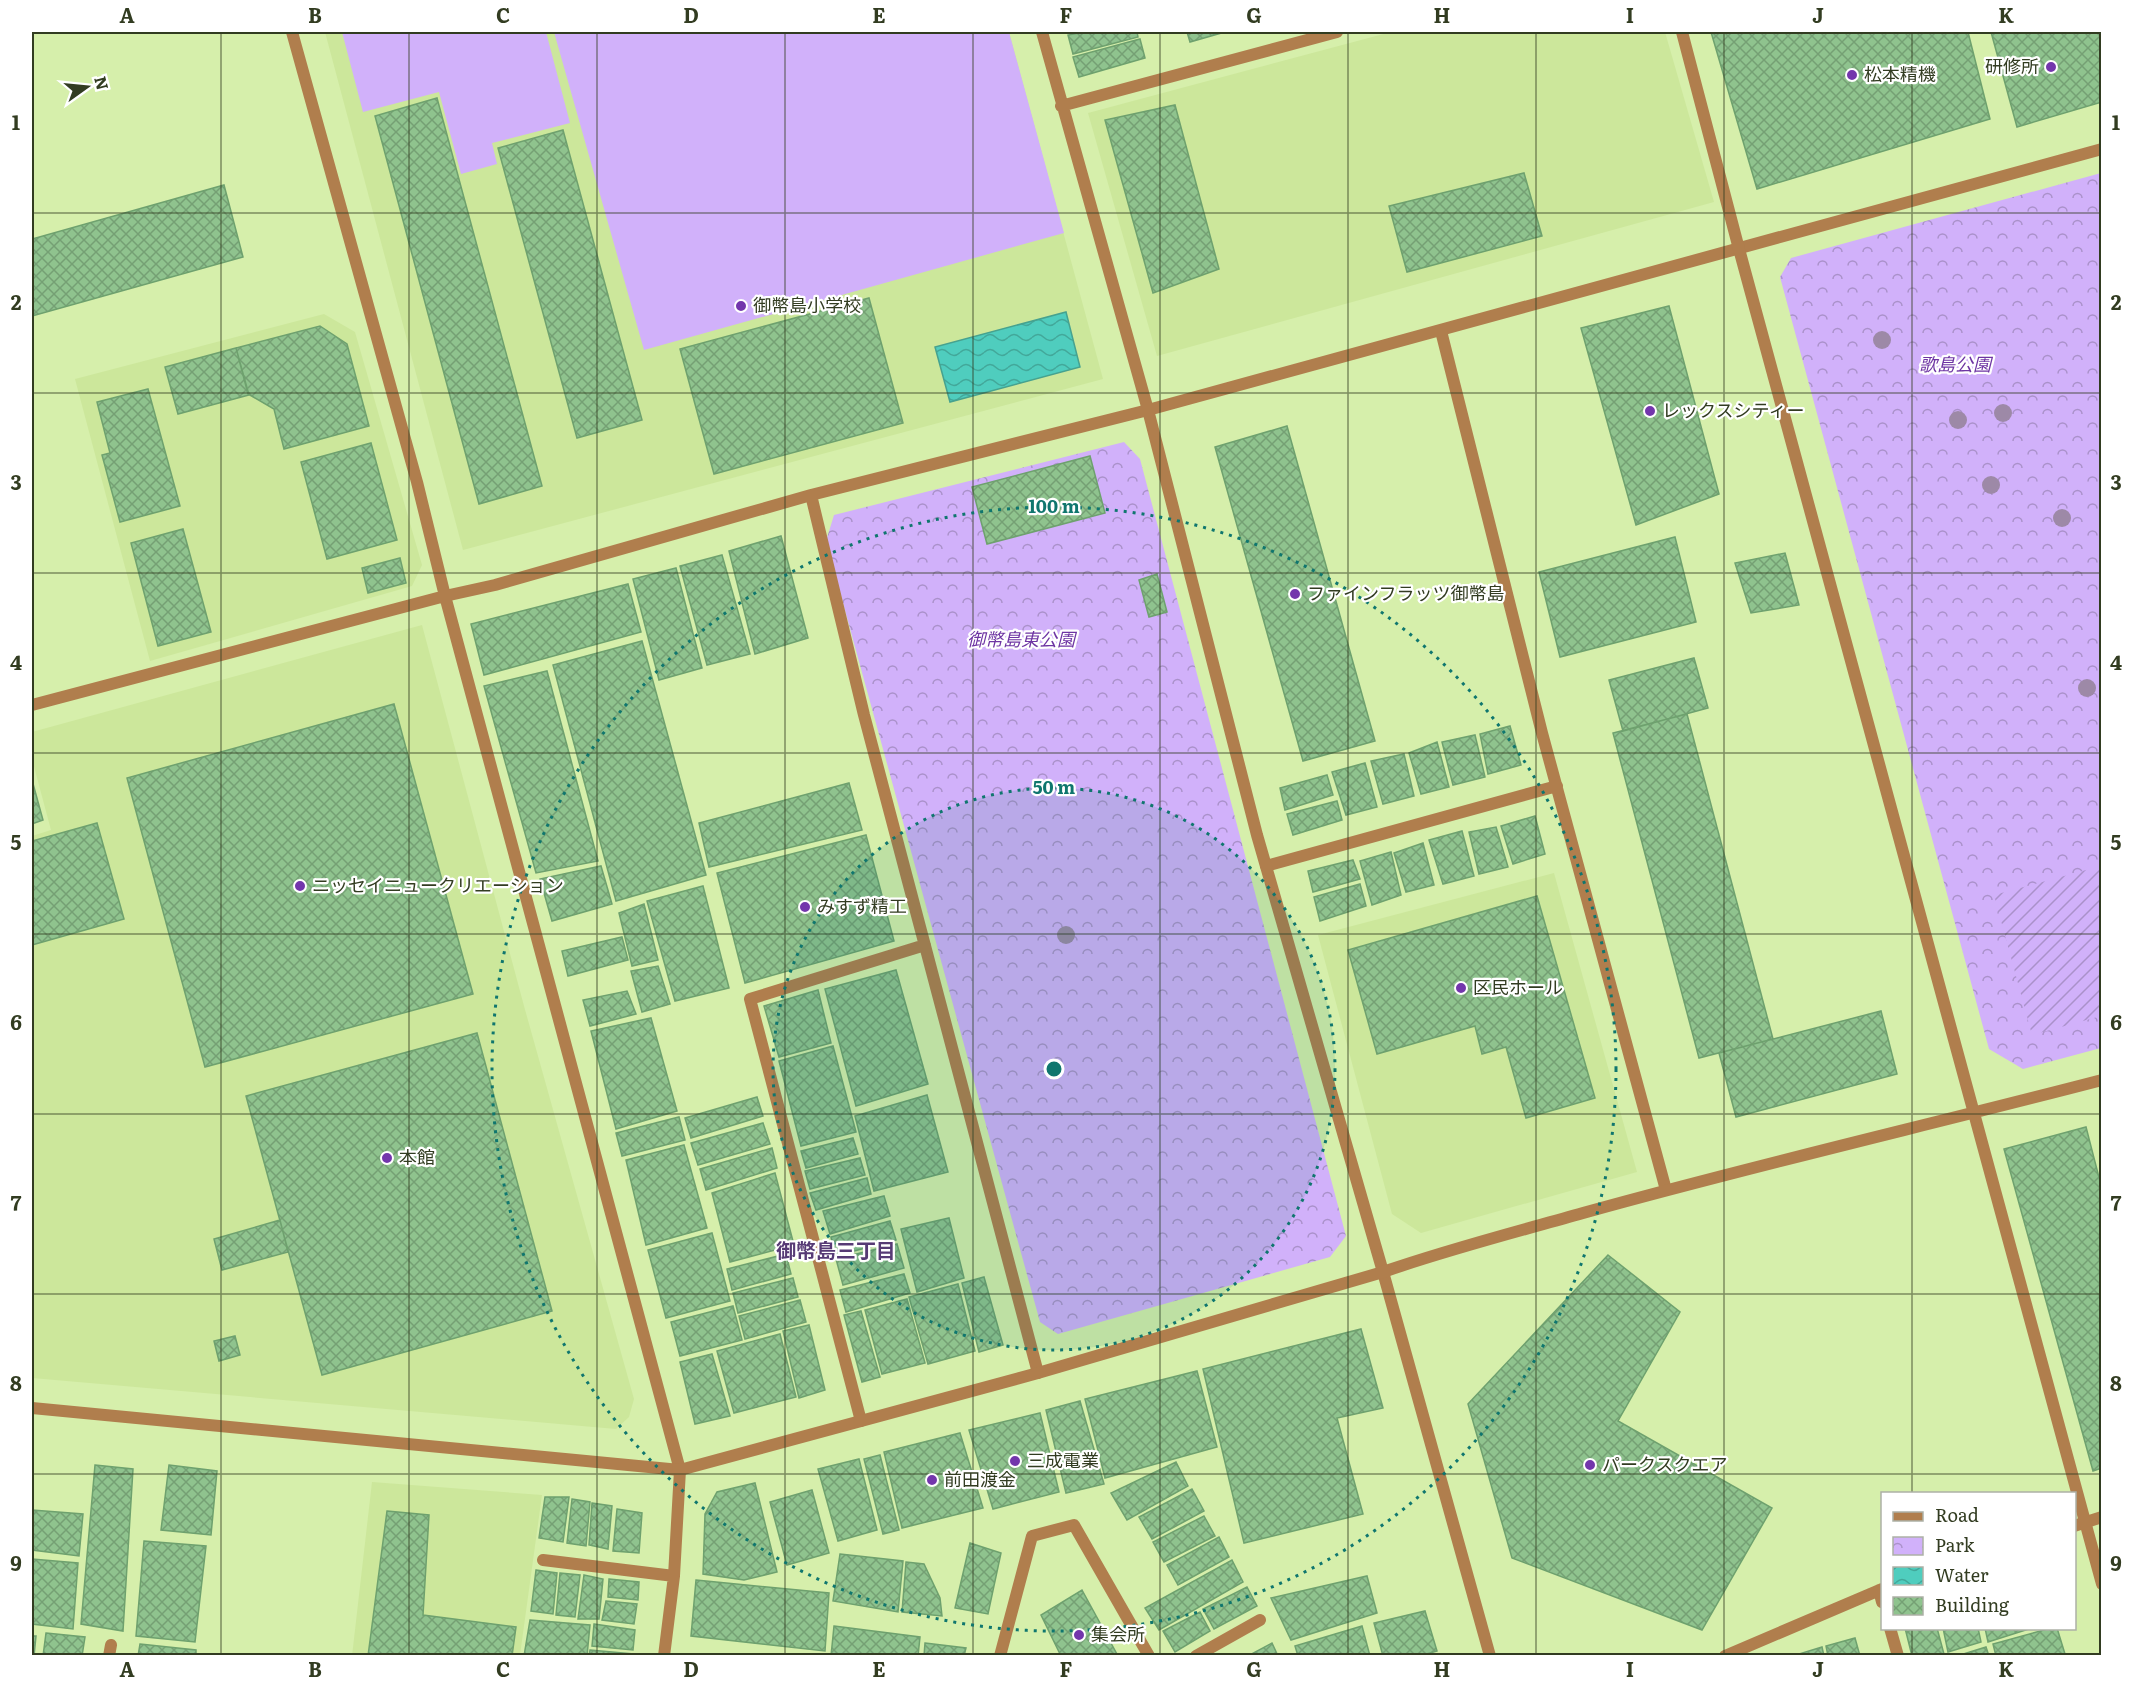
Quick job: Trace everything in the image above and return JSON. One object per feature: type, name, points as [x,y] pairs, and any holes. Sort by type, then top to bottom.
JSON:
[{"type":"street","points":[[292,32],[417,482],[680,1470],[674,1576],[664,1656]]},
{"type":"street","points":[[1042,32],[1148,410],[1266,866],[1383,1272],[1490,1656]]},
{"type":"street","points":[[1061,105],[1338,32]]},
{"type":"street","points":[[1682,32],[1974,1114],[2071,1492]]},
{"type":"street","points":[[32,705],[495,585],[811,495],[1148,410],[2102,149]]},
{"type":"street","points":[[1441,331],[1557,786],[1666,1190]]},
{"type":"street","points":[[811,495],[864,715],[1038,1373]]},
{"type":"street","points":[[1266,866],[1557,786]]},
{"type":"street","points":[[861,1421],[750,999],[925,945]]},
{"type":"street","points":[[32,1408],[680,1470],[1038,1373],[1383,1272],[1434,1254],[1666,1190],[2102,1080]]},
{"type":"street","points":[[2102,1517],[2079,1525],[2102,1584]]},
{"type":"street","points":[[1000,1656],[1032,1536],[1074,1525],[1149,1656]]},
{"type":"street","points":[[543,1560],[674,1576]]},
{"type":"street","points":[[1725,1656],[1881,1594]]},
{"type":"street","points":[[1196,1656],[1260,1620]]},
{"type":"street","points":[[1890,1630],[1898,1656]]},
{"type":"shaded area","name":"御幣島小学校","points":[[325,32],[1009,32],[1103,379],[463,550]]},
{"type":"shaded area","points":[[1391,32],[1665,32],[1714,202],[1157,356],[1088,113]]},
{"type":"shaded area","points":[[324,314],[355,332],[422,565],[412,586],[150,661],[75,379]]},
{"type":"shaded area","points":[[422,625],[524,1006],[634,1399],[629,1417],[616,1429],[32,1378],[32,836],[51,830],[32,759],[32,732]]},
{"type":"shaded area","points":[[1554,873],[1637,1172],[1421,1233],[1392,1214],[1318,935]]},
{"type":"shaded area","points":[[372,1482],[542,1495],[520,1655],[352,1656]]},
{"type":"green space","points":[[342,32],[546,32],[570,123],[492,143],[497,164],[461,174],[439,92],[363,112]]},
{"type":"green space","points":[[554,32],[1009,32],[1064,233],[644,350]]},
{"type":"green space","name":"歌島公園","points":[[2101,173],[2101,1048],[2023,1069],[1989,1049],[1780,277],[1791,258]]},
{"type":"green space","name":"御幣島東公園","points":[[1124,442],[1140,459],[1346,1236],[1330,1257],[1058,1334],[1040,1322],[826,541],[834,515]]},
{"type":"green space","points":[[2101,866],[2101,1016],[2032,1035],[1994,895]]},
{"type":"water","points":[[1066,312],[1080,367],[950,402],[935,347]]},
{"type":"building","points":[[1084,32],[1137,32],[1138,37],[1073,54],[1068,35]]},
{"type":"building","points":[[1187,32],[1225,32],[1190,42]]},
{"type":"building","name":"松本精機","points":[[1711,32],[1968,32],[1990,119],[1757,189]]},
{"type":"building","name":"研修所","points":[[1991,32],[2102,32],[2102,102],[2017,127]]},
{"type":"building","points":[[1140,39],[1145,58],[1079,77],[1073,57]]},
{"type":"building","points":[[437,98],[542,486],[479,504],[375,116]]},
{"type":"building","points":[[1175,105],[1219,269],[1153,293],[1105,120]]},
{"type":"building","points":[[563,130],[642,420],[577,438],[498,148]]},
{"type":"building","points":[[1524,173],[1542,236],[1407,272],[1389,206]]},
{"type":"building","points":[[224,185],[243,257],[32,316],[32,239]]},
{"type":"building","points":[[869,298],[903,423],[714,474],[680,349]]},
{"type":"building","name":"レックスシティー","points":[[1669,306],[1719,494],[1636,525],[1581,328]]},
{"type":"building","points":[[320,326],[347,344],[369,426],[284,449],[274,409],[248,394],[236,348]]},
{"type":"building","points":[[236,348],[249,395],[178,414],[165,367]]},
{"type":"building","points":[[148,389],[180,506],[120,522],[102,455],[110,453],[97,402]]},
{"type":"building","name":"ファインフラッツ御幣島","points":[[1287,426],[1375,741],[1303,761],[1215,447]]},
{"type":"building","points":[[371,443],[397,540],[327,559],[301,462]]},
{"type":"building","points":[[1090,456],[1105,513],[987,544],[972,487]]},
{"type":"building","points":[[183,529],[211,632],[158,646],[131,543]]},
{"type":"building","points":[[781,536],[808,638],[755,654],[729,551]]},
{"type":"building","points":[[1675,537],[1696,622],[1560,657],[1539,572]]},
{"type":"building","points":[[1785,553],[1799,605],[1751,613],[1735,563]]},
{"type":"building","points":[[722,555],[750,654],[707,665],[680,566]]},
{"type":"building","points":[[400,558],[406,583],[368,593],[362,568]]},
{"type":"building","points":[[676,568],[702,668],[659,680],[633,579]]},
{"type":"building","points":[[1157,574],[1167,612],[1149,617],[1139,580]]},
{"type":"building","points":[[628,584],[641,632],[484,675],[471,624]]},
{"type":"building","points":[[642,641],[706,875],[616,901],[553,665]]},
{"type":"building","points":[[1694,658],[1708,708],[1623,731],[1609,680]]},
{"type":"building","points":[[547,671],[598,861],[536,873],[484,686]]},
{"type":"building","name":"ニッセイニュークリエーション","points":[[394,704],[473,994],[205,1067],[127,778]]},
{"type":"building","points":[[1687,714],[1773,1039],[1699,1058],[1613,733]]},
{"type":"building","points":[[1510,726],[1521,765],[1488,774],[1480,734]]},
{"type":"building","points":[[1475,735],[1485,777],[1453,785],[1442,742]]},
{"type":"building","points":[[1437,742],[1449,787],[1421,794],[1409,753]]},
{"type":"building","points":[[1404,754],[1414,796],[1383,804],[1371,761]]},
{"type":"building","points":[[1365,763],[1377,807],[1346,815],[1332,772]]},
{"type":"building","points":[[1327,775],[1333,795],[1285,810],[1280,788]]},
{"type":"building","points":[[32,780],[43,820],[32,824]]},
{"type":"building","points":[[849,783],[862,830],[709,867],[699,823]]},
{"type":"building","points":[[1337,801],[1342,820],[1293,835],[1287,814]]},
{"type":"building","points":[[1535,816],[1545,854],[1513,864],[1501,826]]},
{"type":"building","points":[[97,823],[124,919],[32,945],[32,841]]},
{"type":"building","points":[[1496,827],[1508,867],[1479,874],[1469,832]]},
{"type":"building","points":[[1462,831],[1474,876],[1443,884],[1429,840]]},
{"type":"building","name":"みすず精工","points":[[866,835],[894,941],[745,983],[717,873]]},
{"type":"building","points":[[1423,843],[1434,885],[1406,892],[1394,853]]},
{"type":"building","points":[[1391,852],[1401,895],[1372,905],[1360,861]]},
{"type":"building","points":[[1353,860],[1360,879],[1313,892],[1308,871]]},
{"type":"building","points":[[601,866],[612,904],[552,921],[540,879]]},
{"type":"building","points":[[1360,884],[1366,906],[1320,921],[1314,897]]},
{"type":"building","points":[[703,886],[729,988],[675,1001],[647,901]]},
{"type":"building","name":"区民ホール","points":[[1537,896],[1595,1098],[1526,1118],[1506,1047],[1482,1054],[1475,1026],[1377,1054],[1348,950]]},
{"type":"building","points":[[644,904],[658,960],[632,966],[619,913]]},
{"type":"building","points":[[622,937],[628,960],[568,976],[562,951]]},
{"type":"building","points":[[658,966],[670,1004],[642,1012],[631,971]]},
{"type":"building","points":[[896,970],[928,1084],[856,1106],[825,989]]},
{"type":"building","points":[[818,990],[831,1043],[779,1057],[764,1006]]},
{"type":"building","points":[[627,991],[636,1014],[590,1026],[583,1000]]},
{"type":"building","points":[[1881,1011],[1897,1074],[1736,1117],[1719,1053]]},
{"type":"building","points":[[651,1018],[677,1111],[616,1129],[591,1031]]},
{"type":"building","name":"本館","points":[[477,1033],[552,1311],[322,1375],[246,1096]]},
{"type":"building","points":[[833,1046],[856,1132],[801,1146],[779,1061]]},
{"type":"building","points":[[927,1095],[948,1172],[874,1191],[855,1116]]},
{"type":"building","points":[[757,1097],[763,1116],[691,1138],[685,1118]]},
{"type":"building","points":[[679,1117],[685,1140],[622,1156],[616,1133]]},
{"type":"building","points":[[763,1123],[770,1144],[698,1165],[691,1143]]},
{"type":"building","points":[[2086,1127],[2102,1189],[2102,1468],[2093,1471],[2004,1149]]},
{"type":"building","points":[[853,1138],[858,1154],[806,1168],[801,1151]]},
{"type":"building","points":[[684,1145],[707,1228],[646,1245],[626,1160]]},
{"type":"building","points":[[772,1148],[777,1168],[706,1190],[700,1169]]},
{"type":"building","points":[[860,1158],[865,1175],[810,1189],[805,1171]]},
{"type":"building","points":[[775,1173],[794,1245],[730,1262],[712,1193]]},
{"type":"building","points":[[867,1178],[871,1194],[816,1210],[810,1193]]},
{"type":"building","points":[[884,1196],[890,1216],[830,1234],[823,1211]]},
{"type":"building","points":[[949,1218],[964,1278],[917,1292],[901,1229]]},
{"type":"building","points":[[280,1220],[288,1252],[222,1270],[214,1239]]},
{"type":"building","points":[[890,1221],[896,1240],[835,1256],[831,1237]]},
{"type":"building","points":[[712,1233],[730,1301],[666,1318],[648,1250]]},
{"type":"building","points":[[897,1244],[904,1268],[843,1285],[836,1259]]},
{"type":"building","points":[[786,1254],[791,1274],[732,1290],[727,1269]]},
{"type":"building","name":"パークスクエア","points":[[1608,1255],[1680,1312],[1618,1421],[1772,1508],[1702,1630],[1512,1558],[1468,1404]]},
{"type":"building","points":[[904,1274],[910,1293],[846,1312],[840,1290]]},
{"type":"building","points":[[984,1277],[1003,1345],[979,1352],[962,1283]]},
{"type":"building","points":[[793,1278],[798,1297],[738,1313],[733,1293]]},
{"type":"building","points":[[958,1284],[975,1351],[928,1364],[909,1297]]},
{"type":"building","points":[[907,1299],[925,1363],[882,1374],[865,1310]]},
{"type":"building","points":[[800,1300],[806,1322],[745,1339],[739,1316]]},
{"type":"building","points":[[733,1306],[742,1340],[680,1356],[671,1322]]},
{"type":"building","points":[[861,1311],[880,1377],[862,1382],[844,1315]]},
{"type":"building","points":[[809,1325],[825,1390],[799,1398],[783,1331]]},
{"type":"building","points":[[1361,1329],[1383,1408],[1337,1418],[1363,1514],[1244,1543],[1203,1369]]},
{"type":"building","points":[[780,1334],[796,1397],[734,1413],[717,1351]]},
{"type":"building","points":[[235,1336],[240,1355],[219,1361],[214,1341]]},
{"type":"building","points":[[712,1354],[730,1416],[695,1424],[680,1362]]},
{"type":"building","points":[[1197,1371],[1217,1447],[1105,1478],[1085,1399]]},
{"type":"building","points":[[1080,1401],[1104,1484],[1066,1493],[1046,1410]]},
{"type":"building","name":"三成電業","points":[[1040,1413],[1059,1492],[993,1509],[969,1430]]},
{"type":"building","name":"前田渡金","points":[[960,1433],[983,1508],[902,1528],[884,1452]]},
{"type":"building","points":[[880,1455],[899,1530],[883,1534],[864,1459]]},
{"type":"building","points":[[859,1459],[877,1530],[838,1541],[818,1469]]},
{"type":"building","points":[[1176,1462],[1188,1486],[1127,1520],[1111,1493]]},
{"type":"building","points":[[95,1465],[133,1469],[123,1631],[81,1624]]},
{"type":"building","points":[[169,1465],[217,1471],[211,1535],[161,1530]]},
{"type":"building","points":[[755,1483],[777,1572],[744,1580],[703,1574],[705,1514],[717,1492]]},
{"type":"building","points":[[1192,1489],[1204,1511],[1152,1539],[1139,1517]]},
{"type":"building","points":[[812,1490],[829,1553],[787,1565],[770,1502]]},
{"type":"building","points":[[545,1497],[569,1497],[563,1542],[539,1538]]},
{"type":"building","points":[[572,1499],[590,1502],[586,1546],[567,1543]]},
{"type":"building","points":[[592,1503],[612,1506],[608,1549],[589,1545]]},
{"type":"building","points":[[617,1509],[642,1513],[639,1553],[613,1551]]},
{"type":"building","points":[[32,1510],[83,1514],[79,1556],[32,1550]]},
{"type":"building","points":[[387,1511],[429,1515],[423,1615],[516,1627],[512,1656],[368,1656]]},
{"type":"building","points":[[1204,1516],[1215,1536],[1164,1562],[1153,1542]]},
{"type":"building","points":[[1219,1537],[1229,1557],[1178,1585],[1167,1565]]},
{"type":"building","points":[[144,1541],[206,1546],[195,1642],[136,1636]]},
{"type":"building","points":[[970,1543],[1001,1553],[988,1614],[955,1608]]},
{"type":"building","points":[[840,1554],[903,1561],[898,1612],[833,1601]]},
{"type":"building","points":[[32,1559],[78,1563],[73,1629],[32,1624]]},
{"type":"building","points":[[1232,1560],[1243,1582],[1159,1630],[1145,1608]]},
{"type":"building","points":[[906,1562],[924,1564],[940,1598],[942,1616],[902,1612]]},
{"type":"building","points":[[536,1570],[557,1573],[553,1614],[531,1611]]},
{"type":"building","points":[[560,1573],[580,1575],[575,1617],[556,1615]]},
{"type":"building","points":[[584,1575],[603,1579],[599,1619],[578,1619]]},
{"type":"building","points":[[1367,1576],[1377,1613],[1291,1640],[1271,1598]]},
{"type":"building","points":[[609,1579],[639,1582],[638,1600],[608,1597]]},
{"type":"building","points":[[696,1580],[829,1593],[825,1651],[691,1636]]},
{"type":"building","points":[[1247,1587],[1257,1606],[1214,1629],[1203,1609]]},
{"type":"building","name":"集会所","points":[[1082,1590],[1118,1656],[1061,1656],[1041,1615]]},
{"type":"building","points":[[606,1601],[637,1604],[634,1624],[602,1620]]},
{"type":"building","points":[[1425,1611],[1437,1651],[1420,1656],[1383,1656],[1374,1623]]},
{"type":"building","points":[[1200,1612],[1210,1631],[1175,1652],[1163,1631]]},
{"type":"building","points":[[530,1620],[590,1625],[587,1656],[524,1656]]},
{"type":"building","points":[[594,1624],[635,1630],[633,1650],[592,1646]]},
{"type":"building","points":[[834,1626],[920,1637],[918,1656],[831,1656]]},
{"type":"building","points":[[1362,1626],[1370,1656],[1298,1656],[1295,1646]]},
{"type":"building","points":[[1906,1630],[1938,1630],[1944,1654],[1912,1656]]},
{"type":"building","points":[[1943,1630],[1978,1630],[1981,1642],[1948,1652]]},
{"type":"building","points":[[1985,1630],[2026,1630],[1988,1642]]},
{"type":"building","points":[[2044,1630],[2058,1630],[2065,1654],[1996,1656],[1993,1644]]},
{"type":"building","points":[[46,1633],[85,1637],[82,1656],[43,1656]]},
{"type":"building","points":[[32,1636],[36,1636],[34,1656],[32,1656]]},
{"type":"building","points":[[1855,1638],[1860,1656],[1828,1656],[1826,1646]]},
{"type":"building","points":[[925,1643],[966,1648],[964,1656],[924,1656]]},
{"type":"building","points":[[1272,1643],[1278,1656],[1248,1656]]},
{"type":"building","points":[[140,1644],[196,1650],[196,1656],[138,1656]]},
{"type":"building","points":[[1822,1647],[1824,1656],[1799,1656],[1799,1654]]},
{"type":"building","points":[[1986,1647],[1989,1656],[1957,1656]]},
{"type":"building","points":[[590,1650],[633,1654],[632,1656],[589,1656]]},
{"type":"place","name":"研修所","points":[[2051,67]]},
{"type":"place","name":"松本精機","points":[[1852,75]]},
{"type":"place","name":"御幣島小学校","points":[[741,306]]},
{"type":"place","name":"レックスシティー","points":[[1650,411]]},
{"type":"place","name":"ファインフラッツ御幣島","points":[[1295,594]]},
{"type":"place","name":"ニッセイニュークリエーション","points":[[300,886]]},
{"type":"place","name":"みすず精工","points":[[805,907]]},
{"type":"place","name":"区民ホール","points":[[1461,988]]},
{"type":"place","name":"本館","points":[[387,1158]]},
{"type":"place","name":"三成電業","points":[[1015,1461]]},
{"type":"place","name":"パークスクエア","points":[[1590,1465]]},
{"type":"place","name":"前田渡金","points":[[932,1480]]},
{"type":"place","name":"集会所","points":[[1079,1635]]},
{"type":"district","name":"御幣島三丁目","points":[[836,1251]]}]
